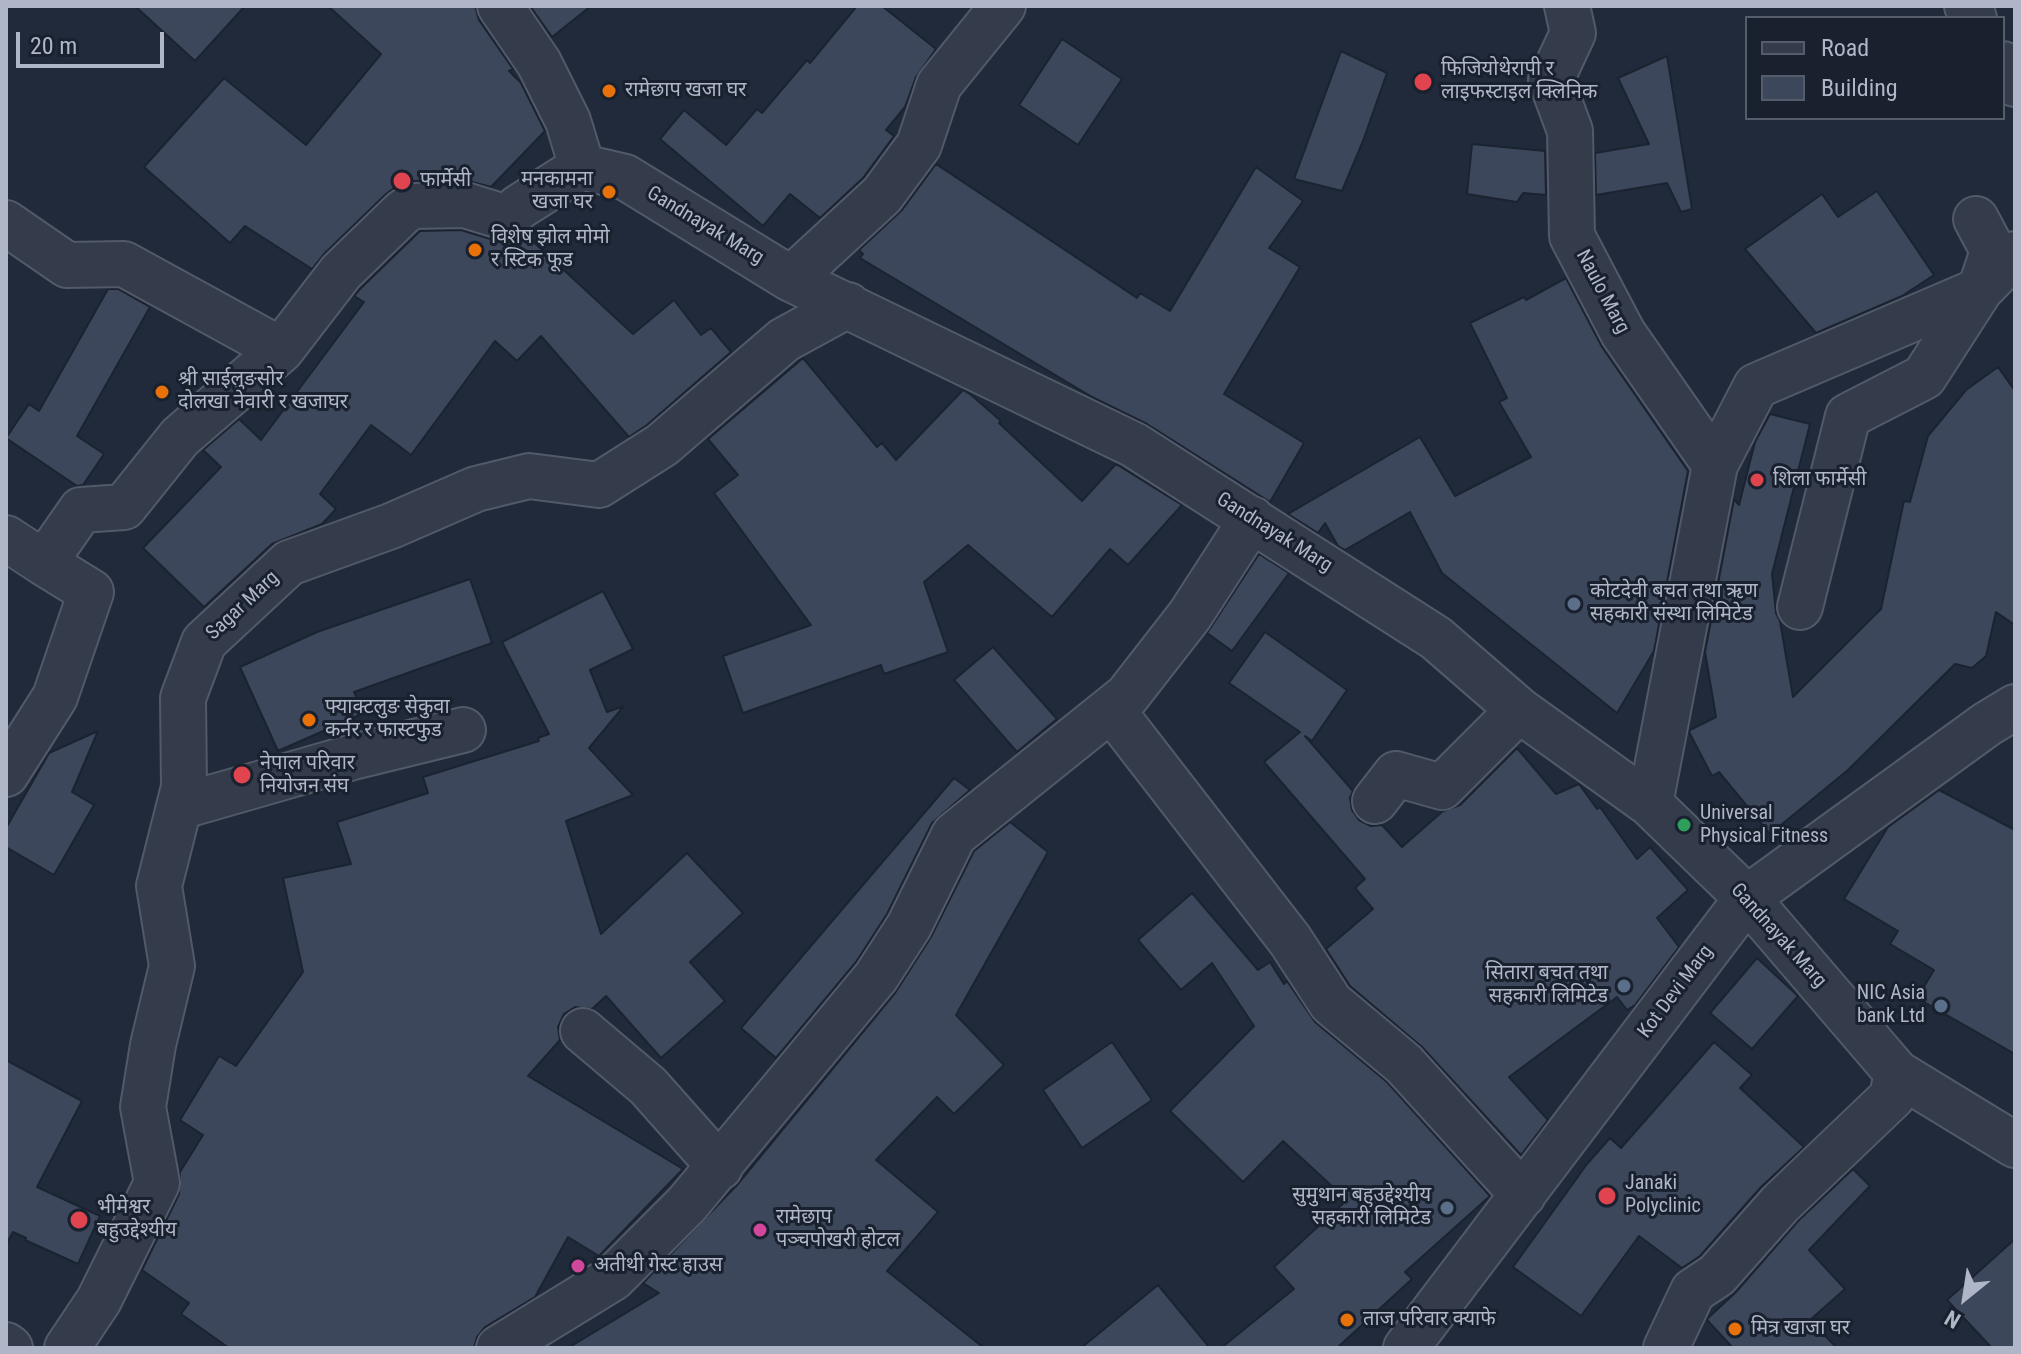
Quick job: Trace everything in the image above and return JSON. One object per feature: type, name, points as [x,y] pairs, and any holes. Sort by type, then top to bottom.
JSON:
[{"type":"street","points":[[44,563],[81,510],[124,507],[180,437],[281,350],[341,272],[403,212],[412,206],[465,205],[507,218],[582,167],[568,121],[539,63],[500,6]]},
{"type":"street","points":[[791,279],[882,195],[919,145],[939,85],[1003,6]]},
{"type":"street","name":"Naulo Marg","points":[[1567,6],[1573,33],[1551,80],[1570,131],[1572,236],[1623,333],[1715,465]]},
{"type":"street","name":"Gandnayak Marg","points":[[582,167],[625,177],[791,279],[1134,445],[1436,638],[1519,710],[1650,804],[1747,898],[1897,1073],[2015,1145]]},
{"type":"street","points":[[1650,804],[1715,465],[1756,386],[1980,290],[1993,251],[1976,219]]},
{"type":"street","points":[[6,223],[67,265],[124,264],[281,350]]},
{"type":"street","points":[[1800,607],[1848,416],[1924,377],[1980,290],[2015,254]]},
{"type":"street","name":"Sagar Marg","points":[[67,1348],[99,1300],[157,1183],[143,1107],[153,1045],[172,966],[159,886],[184,787],[183,698],[204,642],[289,563],[391,526],[476,489],[529,476],[599,485],[662,445],[784,340],[848,305]]},
{"type":"street","points":[[499,1348],[613,1278],[720,1167],[876,977],[909,926],[954,835],[1127,696],[1190,615],[1252,519]]},
{"type":"street","points":[[6,538],[91,592],[55,697],[6,774]]},
{"type":"street","points":[[1112,710],[1290,940],[1331,1003],[1404,1064],[1523,1195]]},
{"type":"street","points":[[1375,801],[1396,774],[1442,787],[1519,710]]},
{"type":"street","name":"Kot Devi Marg","points":[[1406,1348],[1747,898],[2006,721]]},
{"type":"street","points":[[179,807],[353,757],[463,730]]},
{"type":"street","points":[[583,1031],[648,1086],[720,1167]]},
{"type":"street","points":[[1665,1348],[1693,1291],[1717,1275],[1780,1204],[1892,1097],[1897,1073]]},
{"type":"building","points":[[135,6],[245,6],[195,61]]},
{"type":"building","points":[[328,6],[475,6],[479,20],[513,69],[509,71],[521,83],[545,131],[491,187],[465,180],[412,181],[398,185],[312,269],[245,226],[230,243],[144,167],[224,78],[306,145],[381,54]]},
{"type":"building","points":[[530,6],[591,6],[552,37]]},
{"type":"building","points":[[857,6],[882,6],[936,49],[916,77],[905,107],[886,130],[894,136],[863,178],[820,218],[790,194],[763,226],[660,139],[684,110],[726,145],[757,109],[762,113],[807,60],[810,63]]},
{"type":"building","points":[[1062,39],[1122,79],[1078,145],[1019,105]]},
{"type":"building","points":[[1341,51],[1387,73],[1342,191],[1294,179]]},
{"type":"building","points":[[1667,56],[1692,209],[1681,212],[1667,183],[1596,195],[1595,153],[1649,144],[1618,78]]},
{"type":"building","points":[[1472,144],[1545,151],[1546,195],[1523,193],[1517,202],[1467,194]]},
{"type":"building","points":[[936,164],[1137,298],[1140,293],[1170,311],[1256,167],[1303,201],[1269,248],[1300,267],[1224,394],[1304,443],[1270,502],[1147,424],[1092,397],[860,258],[863,254],[859,250],[902,210]]},
{"type":"building","points":[[1877,191],[1934,275],[1902,296],[1816,333],[1745,249],[1822,194],[1838,217]]},
{"type":"building","points":[[461,230],[500,242],[513,242],[526,235],[633,334],[674,300],[701,335],[711,328],[731,352],[629,437],[541,336],[517,361],[495,341],[411,455],[371,425],[320,494],[336,509],[322,524],[272,544],[204,607],[143,548],[221,467],[203,450],[239,419],[261,440],[364,302],[354,296],[360,289],[420,231]]},
{"type":"building","points":[[1566,278],[1602,347],[1688,471],[1654,651],[1617,713],[1442,573],[1410,512],[1345,550],[1338,546],[1325,523],[1318,533],[1288,514],[1420,437],[1455,496],[1531,457],[1499,402],[1507,398],[1470,323],[1524,297],[1526,300]]},
{"type":"building","points":[[108,289],[118,289],[150,307],[77,436],[104,454],[83,485],[77,486],[6,438],[29,404],[39,411]]},
{"type":"building","points":[[803,358],[877,447],[882,443],[896,460],[963,390],[1001,421],[999,423],[1082,501],[1116,464],[1182,505],[1128,565],[1110,549],[1052,617],[968,545],[924,582],[948,652],[884,674],[881,665],[743,713],[723,656],[811,625],[714,493],[738,475],[708,439]]},
{"type":"building","points":[[1998,367],[2015,391],[2015,625],[1996,612],[1986,656],[1972,668],[1955,664],[1848,770],[1770,834],[1719,772],[1712,776],[1689,732],[1716,717],[1705,652],[1734,499],[1739,505],[1755,442],[1770,414],[1810,424],[1772,574],[1776,613],[1793,697],[1881,609],[1904,501],[1910,502],[1928,436],[1966,390]]},
{"type":"building","points":[[1259,554],[1289,573],[1232,651],[1207,633]]},
{"type":"building","points":[[470,579],[492,643],[354,692],[364,713],[278,751],[240,667],[317,632]]},
{"type":"building","points":[[603,591],[633,649],[590,670],[607,712],[624,706],[589,748],[633,795],[566,821],[601,934],[687,853],[743,913],[690,962],[725,1001],[661,1058],[606,996],[592,1009],[575,1007],[564,1014],[558,1027],[560,1040],[528,1076],[683,1169],[599,1256],[568,1237],[535,1297],[485,1327],[477,1337],[474,1348],[229,1348],[181,1314],[189,1303],[142,1270],[179,1194],[180,1172],[203,1135],[180,1120],[219,1056],[236,1066],[303,972],[283,878],[351,864],[337,822],[428,793],[423,777],[539,741],[538,738],[549,734],[502,642]]},
{"type":"building","points":[[1265,632],[1347,690],[1312,741],[1305,736],[1353,791],[1350,798],[1352,810],[1359,820],[1371,826],[1382,825],[1402,847],[1443,811],[1460,805],[1517,748],[1556,794],[1579,784],[1597,809],[1600,807],[1637,859],[1650,847],[1688,890],[1657,918],[1679,947],[1635,1005],[1627,1010],[1617,997],[1509,1077],[1548,1120],[1521,1155],[1422,1047],[1350,986],[1326,949],[1373,909],[1355,888],[1365,879],[1264,762],[1300,732],[1229,683]]},
{"type":"building","points":[[993,647],[1057,719],[1017,752],[954,680]]},
{"type":"building","points":[[98,731],[72,792],[94,805],[54,875],[6,847],[6,828],[49,753]]},
{"type":"building","points":[[954,778],[970,790],[932,823],[887,914],[856,962],[776,1058],[741,1028]]},
{"type":"building","points":[[1939,790],[2015,830],[2015,1054],[1917,998],[1934,970],[1890,944],[1898,931],[1844,899],[1888,827]]},
{"type":"building","points":[[1010,822],[1048,852],[956,1015],[1004,1065],[954,1114],[937,1097],[876,1160],[938,1212],[887,1271],[984,1348],[568,1348],[659,1293],[643,1283],[737,1185],[895,993],[931,937],[974,851]]},
{"type":"building","points":[[1192,893],[1258,970],[1270,962],[1315,1022],[1387,1082],[1490,1196],[1405,1272],[1412,1279],[1337,1348],[1221,1348],[1294,1289],[1274,1267],[1347,1200],[1283,1141],[1243,1182],[1170,1111],[1254,1026],[1212,963],[1181,990],[1138,940]]},
{"type":"building","points":[[1757,958],[1798,996],[1752,1049],[1710,1013]]},
{"type":"building","points":[[1112,1042],[1152,1100],[1082,1148],[1043,1090]]},
{"type":"building","points":[[1714,1042],[1752,1075],[1740,1088],[1804,1147],[1761,1187],[1700,1256],[1682,1268],[1639,1236],[1581,1316],[1513,1267],[1587,1164],[1610,1138],[1621,1148]]},
{"type":"building","points":[[6,1060],[82,1101],[37,1187],[100,1216],[78,1264],[13,1232],[6,1245]]},
{"type":"building","points":[[1853,1169],[1870,1186],[1809,1250],[1845,1289],[1810,1320],[1837,1348],[1733,1348],[1708,1318],[1736,1292],[1798,1221]]},
{"type":"building","points":[[2015,1239],[2015,1348],[1992,1348],[1947,1300]]},
{"type":"building","points":[[1158,1285],[1210,1348],[1081,1348]]},
{"type":"place","name":"फिजियोथेरापी र लाइफस्टाइल क्लिनिक","points":[[1423,82]]},
{"type":"place","name":"रामेछाप खजा घर","points":[[609,91]]},
{"type":"place","name":"फार्मेसी","points":[[402,181]]},
{"type":"place","name":"मनकामना खजा घर","points":[[609,192]]},
{"type":"place","name":"विशेष झोल मोमो र स्टिक फूड","points":[[475,250]]},
{"type":"place","name":"श्री साईलुङसोर दोलखा नेवारी र खजाघर","points":[[162,392]]},
{"type":"place","name":"शिला फार्मेसी","points":[[1757,480]]},
{"type":"place","name":"कोटदेवी बचत तथा ऋण सहकारी संस्था लिमिटेड","points":[[1574,604]]},
{"type":"place","name":"फ्याक्टलुङ सेकुवा कर्नर र फास्टफुड","points":[[309,720]]},
{"type":"place","name":"नेपाल परिवार नियोजन संघ","points":[[242,775]]},
{"type":"place","name":"Universal Physical Fitness","points":[[1684,825]]},
{"type":"place","name":"सितारा बचत तथा सहकारी लिमिटेड","points":[[1624,986]]},
{"type":"place","name":"NIC Asia bank Ltd","points":[[1941,1006]]},
{"type":"place","name":"Janaki Polyclinic","points":[[1607,1196]]},
{"type":"place","name":"सुमुथान बहुउद्देश्यीय सहकारी लिमिटेड","points":[[1447,1208]]},
{"type":"place","name":"भीमेश्वर बहुउद्देश्यीय","points":[[79,1220]]},
{"type":"place","name":"रामेछाप पञ्चपोखरी होटल","points":[[760,1230]]},
{"type":"place","name":"अतीथी गेस्ट हाउस","points":[[578,1266]]},
{"type":"place","name":"ताज परिवार क्याफे","points":[[1347,1320]]},
{"type":"place","name":"मित्र खाजा घर","points":[[1735,1329]]}]
